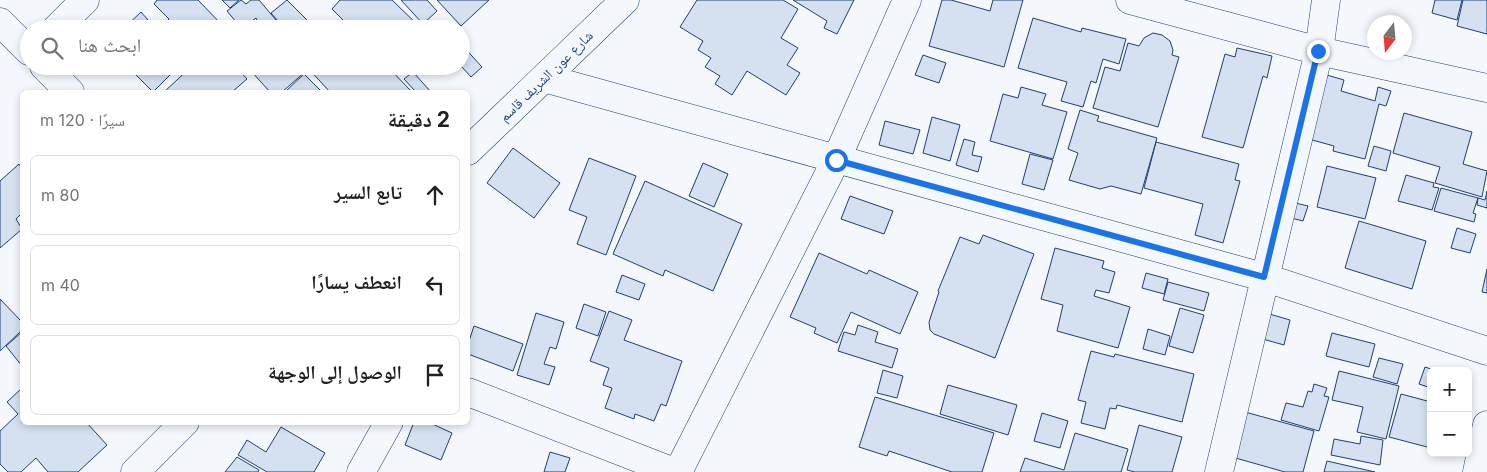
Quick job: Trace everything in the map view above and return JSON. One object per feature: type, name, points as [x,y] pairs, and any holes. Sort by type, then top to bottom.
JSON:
[{"type":"street","points":[[65,20],[85,0]]},
{"type":"street","name":"شارع عون الشريف قاسم","points":[[470,149],[624,0]]},
{"type":"street","points":[[678,472],[836,160],[907,0]]},
{"type":"street","points":[[1130,0],[1318,51],[1487,88]]},
{"type":"street","points":[[1219,472],[1318,51],[1326,0]]},
{"type":"street","points":[[0,22],[20,42]]},
{"type":"street","points":[[53,75],[68,90]]},
{"type":"street","points":[[544,78],[1264,277],[1487,351]]},
{"type":"street","points":[[470,393],[674,472]]},
{"type":"street","points":[[135,472],[182,425]]},
{"type":"street","points":[[361,472],[387,425]]},
{"type":"street","points":[[1477,472],[1487,425]]},
{"type":"building","points":[[157,0],[198,0],[217,20],[168,20],[154,4]]},
{"type":"building","points":[[222,0],[239,0],[230,8]]},
{"type":"building","points":[[241,0],[246,4],[251,0],[259,0],[276,20],[257,20],[256,18],[253,20],[234,20],[227,11]]},
{"type":"building","points":[[287,0],[307,20],[277,20],[271,13]]},
{"type":"building","points":[[340,0],[392,0],[413,20],[343,20],[332,9]]},
{"type":"building","points":[[401,0],[427,0],[437,11],[427,20],[419,20]]},
{"type":"building","points":[[437,0],[489,0],[467,20],[455,20]]},
{"type":"building","points":[[697,0],[783,0],[798,9],[781,38],[798,48],[787,65],[800,73],[786,95],[747,71],[732,95],[715,84],[720,76],[705,67],[711,58],[698,50],[703,41],[680,27]]},
{"type":"building","points":[[793,0],[854,0],[837,34],[824,28],[827,21]]},
{"type":"building","points":[[942,0],[951,0],[990,11],[993,0],[1023,0],[1004,67],[929,46]]},
{"type":"building","points":[[1435,0],[1462,0],[1457,20],[1432,13]]},
{"type":"building","points":[[1463,0],[1487,0],[1487,34],[1457,26]]},
{"type":"building","points":[[141,12],[148,20],[133,20]]},
{"type":"building","points":[[1033,18],[1081,32],[1082,28],[1126,39],[1119,64],[1103,59],[1096,83],[1091,81],[1083,107],[1061,101],[1067,82],[1018,68]]},
{"type":"building","points":[[1153,33],[1162,35],[1170,41],[1173,50],[1172,55],[1179,57],[1158,127],[1093,108],[1105,67],[1120,71],[1128,43],[1139,46],[1144,38]]},
{"type":"building","points":[[1237,48],[1272,56],[1267,78],[1263,76],[1243,148],[1202,137],[1225,54],[1235,57]]},
{"type":"building","points":[[470,54],[482,67],[471,77],[469,75]]},
{"type":"building","points":[[923,55],[946,63],[939,83],[915,75]]},
{"type":"building","points":[[1320,73],[1344,80],[1341,91],[1375,101],[1378,87],[1391,91],[1386,106],[1379,104],[1365,159],[1333,151],[1334,146],[1305,138]]},
{"type":"building","points":[[136,75],[170,75],[155,90],[151,90]]},
{"type":"building","points":[[182,75],[243,75],[247,79],[234,90],[166,90]]},
{"type":"building","points":[[255,75],[301,75],[284,90],[268,90]]},
{"type":"building","points":[[305,75],[320,90],[287,90]]},
{"type":"building","points":[[314,75],[396,75],[410,90],[328,90]]},
{"type":"building","points":[[409,75],[416,75],[429,90],[414,90],[404,79]]},
{"type":"building","points":[[1021,87],[1046,94],[1042,105],[1067,112],[1053,159],[990,141],[1003,94],[1018,98]]},
{"type":"building","points":[[1080,110],[1099,116],[1097,121],[1157,138],[1141,194],[1111,186],[1100,189],[1069,180],[1078,153],[1068,149]]},
{"type":"building","points":[[1404,113],[1472,132],[1463,164],[1487,171],[1482,197],[1435,183],[1440,167],[1393,153]]},
{"type":"building","points":[[932,117],[960,125],[950,161],[923,153]]},
{"type":"building","points":[[885,121],[920,130],[913,154],[879,145]]},
{"type":"building","points":[[964,139],[975,142],[972,155],[982,157],[978,172],[956,165]]},
{"type":"building","points":[[1156,142],[1239,164],[1235,180],[1240,181],[1223,243],[1195,235],[1203,204],[1144,188]]},
{"type":"building","points":[[1374,146],[1391,151],[1386,171],[1368,166]]},
{"type":"building","points":[[513,148],[560,183],[534,218],[487,183]]},
{"type":"building","points":[[1030,154],[1053,160],[1044,190],[1022,184]]},
{"type":"building","points":[[589,158],[636,176],[606,255],[577,244],[587,217],[569,210]]},
{"type":"building","points":[[703,163],[728,174],[714,207],[689,196]]},
{"type":"building","points":[[19,164],[20,215],[16,219],[20,226],[20,231],[0,248],[0,181]]},
{"type":"building","points":[[1327,166],[1376,178],[1365,219],[1317,207]]},
{"type":"building","points":[[1406,175],[1434,183],[1433,187],[1439,188],[1432,210],[1398,201]]},
{"type":"building","points":[[645,181],[742,224],[713,291],[665,270],[663,276],[613,254]]},
{"type":"building","points":[[1441,188],[1478,198],[1473,213],[1476,214],[1474,222],[1434,211]]},
{"type":"building","points":[[1487,191],[1487,208],[1477,205],[1478,198],[1485,200]]},
{"type":"building","points":[[850,196],[893,211],[884,234],[841,219]]},
{"type":"building","points":[[1287,201],[1308,206],[1303,221],[1283,216]]},
{"type":"building","points":[[1359,221],[1426,241],[1412,289],[1345,268]]},
{"type":"building","points":[[1457,228],[1476,234],[1470,253],[1451,248]]},
{"type":"building","points":[[983,235],[1034,254],[995,358],[934,334],[930,330],[929,322],[938,291],[960,237],[979,244]]},
{"type":"building","points":[[1055,248],[1104,261],[1102,268],[1115,272],[1109,293],[1096,290],[1094,296],[1130,307],[1118,348],[1057,331],[1063,305],[1041,299]]},
{"type":"building","points":[[819,253],[867,274],[869,270],[918,292],[900,334],[851,312],[837,343],[814,333],[816,328],[790,317]]},
{"type":"building","points":[[1487,269],[1487,293],[1482,292]]},
{"type":"building","points":[[1146,273],[1168,279],[1164,294],[1142,288]]},
{"type":"building","points":[[622,275],[645,284],[639,300],[616,292]]},
{"type":"building","points":[[1168,282],[1209,293],[1204,311],[1163,300]]},
{"type":"building","points":[[0,299],[20,320],[20,332],[0,351]]},
{"type":"building","points":[[584,304],[606,312],[598,336],[576,328]]},
{"type":"building","points":[[1180,308],[1204,315],[1193,353],[1169,346]]},
{"type":"building","points":[[609,311],[632,320],[624,340],[682,361],[666,406],[661,404],[654,421],[635,414],[634,419],[605,408],[612,388],[603,385],[609,368],[590,361]]},
{"type":"building","points":[[536,313],[564,322],[556,349],[550,347],[544,364],[555,367],[549,385],[517,375]]},
{"type":"building","points":[[1266,313],[1290,320],[1284,345],[1259,338]]},
{"type":"building","points":[[858,325],[878,332],[875,342],[898,349],[892,368],[838,351],[844,332],[855,335]]},
{"type":"building","points":[[474,326],[523,344],[513,371],[470,355],[470,338]]},
{"type":"building","points":[[1148,329],[1170,336],[1165,355],[1143,349]]},
{"type":"building","points":[[1332,333],[1375,344],[1369,367],[1326,356]]},
{"type":"building","points":[[20,334],[20,364],[6,346]]},
{"type":"building","points":[[1091,351],[1114,357],[1115,354],[1194,374],[1182,422],[1117,405],[1116,409],[1110,408],[1105,429],[1081,423],[1086,402],[1078,400]]},
{"type":"building","points":[[1379,358],[1403,364],[1397,384],[1373,377]]},
{"type":"building","points":[[1425,367],[1427,368],[1427,387],[1419,384]]},
{"type":"building","points":[[883,370],[903,376],[897,398],[877,393]]},
{"type":"building","points":[[1339,371],[1399,386],[1386,439],[1357,432],[1363,407],[1332,400]]},
{"type":"building","points":[[1314,384],[1327,388],[1324,396],[1329,397],[1319,431],[1281,420],[1286,403],[1303,407],[1308,391],[1312,392]]},
{"type":"building","points":[[948,385],[1017,405],[1008,435],[940,414]]},
{"type":"building","points":[[20,390],[20,425],[89,425],[107,445],[78,472],[48,472],[36,458],[21,472],[8,472],[0,464],[0,431],[18,414],[7,402]]},
{"type":"building","points":[[1401,394],[1427,401],[1427,447],[1389,437]]},
{"type":"building","points":[[875,397],[994,433],[982,472],[952,472],[889,451],[887,456],[859,447]]},
{"type":"building","points":[[1245,412],[1314,431],[1303,472],[1285,472],[1232,457]]},
{"type":"building","points":[[1042,413],[1068,421],[1060,448],[1034,441]]},
{"type":"building","points":[[413,425],[435,425],[452,433],[441,460],[405,445]]},
{"type":"building","points":[[1139,425],[1182,437],[1172,472],[1135,472],[1127,470]]},
{"type":"building","points":[[281,427],[325,453],[314,472],[267,472],[238,455],[247,440],[266,452]]},
{"type":"building","points":[[1075,433],[1128,449],[1121,472],[1020,472],[1025,458],[1064,470]]},
{"type":"building","points":[[1361,436],[1383,440],[1380,465],[1331,455],[1334,439],[1360,444]]},
{"type":"building","points":[[550,452],[570,458],[565,472],[544,472]]},
{"type":"building","points":[[237,457],[259,470],[258,472],[225,472]]},
{"type":"building","points":[[1327,461],[1375,472],[1324,472]]},
{"type":"route","points":[[836,160],[1264,277],[1318,51]]}]
